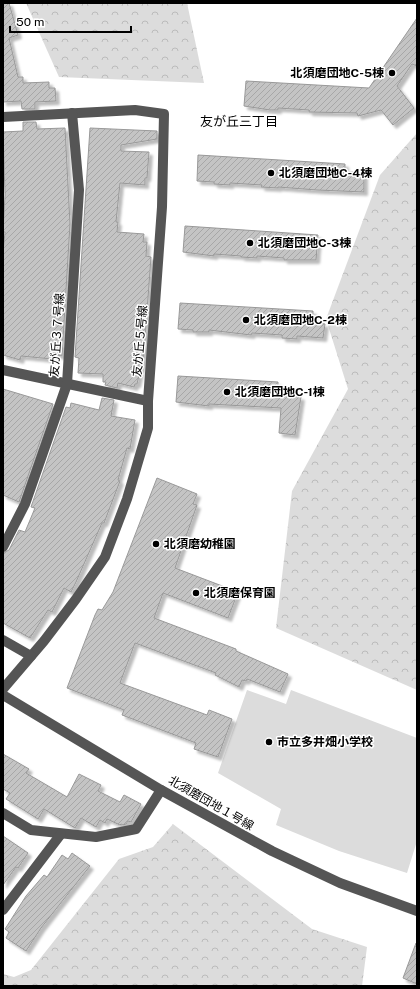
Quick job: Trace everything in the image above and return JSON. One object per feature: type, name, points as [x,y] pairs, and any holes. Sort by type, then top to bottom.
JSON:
[{"type":"street","name":"友が丘５号線","points":[[3,117],[135,110],[164,114],[162,207],[148,401],[148,428],[127,499],[105,557],[76,599],[3,690]]},
{"type":"street","name":"友が丘３７号線","points":[[3,548],[25,504],[67,384],[79,190],[72,113]]},
{"type":"street","points":[[3,370],[148,401]]},
{"type":"street","points":[[3,640],[31,656]]},
{"type":"street","name":"北須磨団地１号線","points":[[3,695],[161,790],[246,838],[304,867],[417,912]]},
{"type":"street","points":[[3,813],[31,830],[96,837],[136,829],[161,790]]},
{"type":"street","points":[[3,910],[61,834]]},
{"type":"green space","points":[[26,3],[187,3],[204,83],[59,77]]},
{"type":"green space","points":[[417,133],[417,690],[276,628],[292,491],[348,389],[326,319],[380,175]]},
{"type":"green space","points":[[247,690],[286,704],[291,690],[417,738],[417,841],[407,873],[339,851],[276,825],[281,809],[218,773]]},
{"type":"green space","points":[[173,824],[312,929],[367,947],[362,986],[3,986],[3,974],[14,977],[31,970],[119,859],[153,847]]},
{"type":"building","points":[[3,3],[9,3],[18,35],[9,38],[18,77],[23,77],[23,83],[49,82],[49,88],[55,88],[56,101],[35,102],[35,109],[22,109],[21,101],[3,102]]},
{"type":"building","name":"北須磨団地C-5棟","points":[[417,18],[417,66],[412,64],[397,86],[414,108],[393,125],[381,110],[358,116],[357,113],[309,112],[309,110],[278,108],[278,110],[270,110],[244,106],[246,81],[369,88]]},
{"type":"building","points":[[23,122],[36,122],[37,129],[65,128],[70,224],[62,356],[53,354],[52,359],[21,356],[20,360],[3,355],[3,252],[5,232],[3,232],[5,195],[3,132],[23,131]]},
{"type":"building","points":[[90,128],[157,131],[157,139],[121,145],[121,151],[149,152],[145,185],[120,183],[116,222],[118,222],[117,232],[144,234],[143,242],[147,242],[146,256],[151,257],[144,353],[137,384],[135,384],[134,387],[118,383],[117,388],[105,385],[106,382],[103,382],[103,374],[78,373],[79,358],[75,357]]},
{"type":"building","name":"北須磨団地C-4棟","points":[[198,155],[345,164],[345,172],[364,172],[364,192],[261,187],[262,185],[230,183],[230,185],[214,184],[214,182],[197,181]]},
{"type":"building","name":"北須磨団地C-3棟","points":[[185,226],[318,235],[316,260],[284,260],[284,258],[257,256],[257,258],[214,254],[214,256],[183,252]]},
{"type":"building","name":"北須磨団地C-2棟","points":[[180,303],[313,311],[313,322],[325,324],[323,338],[297,336],[297,339],[282,338],[282,335],[252,333],[251,335],[209,330],[209,332],[193,332],[193,330],[178,329]]},
{"type":"building","name":"北須磨団地C-1棟","points":[[178,376],[278,382],[278,394],[301,397],[295,435],[279,433],[281,408],[209,404],[209,406],[176,402]]},
{"type":"building","points":[[3,389],[53,404],[19,502],[3,495]]},
{"type":"building","points":[[102,398],[114,400],[111,416],[135,420],[130,449],[127,448],[118,480],[120,481],[104,523],[102,523],[71,592],[64,588],[52,612],[48,610],[30,638],[3,623],[3,553],[9,550],[19,530],[25,532],[35,508],[31,507],[66,407],[70,408],[71,403],[99,410]]},
{"type":"building","points":[[157,478],[197,494],[193,504],[197,505],[175,568],[238,592],[228,618],[163,593],[154,618],[236,649],[236,651],[288,674],[280,692],[247,679],[246,681],[242,680],[239,687],[215,675],[216,673],[135,643],[120,683],[207,715],[209,710],[232,719],[218,757],[194,749],[196,743],[122,715],[124,710],[67,688],[95,615],[98,609],[102,610],[113,592]]},
{"type":"building","points":[[3,754],[29,769],[26,773],[67,797],[79,774],[101,785],[98,791],[120,802],[124,795],[141,804],[131,822],[128,821],[123,825],[107,819],[105,823],[100,820],[96,827],[81,818],[75,828],[44,809],[38,819],[6,799],[10,793],[3,789]]},
{"type":"building","points":[[3,836],[28,853],[18,868],[16,867],[3,885]]},
{"type":"building","points":[[72,853],[90,866],[41,928],[26,951],[6,938],[9,932],[5,929],[26,896],[44,875],[47,877],[62,855],[68,859]]},
{"type":"building","points":[[417,943],[417,984],[403,978]]},
{"type":"place","name":"北須磨団地C-5棟","points":[[392,73]]},
{"type":"place","name":"北須磨団地C-4棟","points":[[271,173]]},
{"type":"place","name":"北須磨団地C-3棟","points":[[250,243]]},
{"type":"place","name":"北須磨団地C-2棟","points":[[246,320]]},
{"type":"place","name":"北須磨団地C-1棟","points":[[227,392]]},
{"type":"place","name":"北須磨幼稚園","points":[[156,544]]},
{"type":"place","name":"北須磨保育園","points":[[196,593]]},
{"type":"place","name":"市立多井畑小学校","points":[[269,742]]},
{"type":"district","name":"友が丘三丁目","points":[[239,121]]}]
